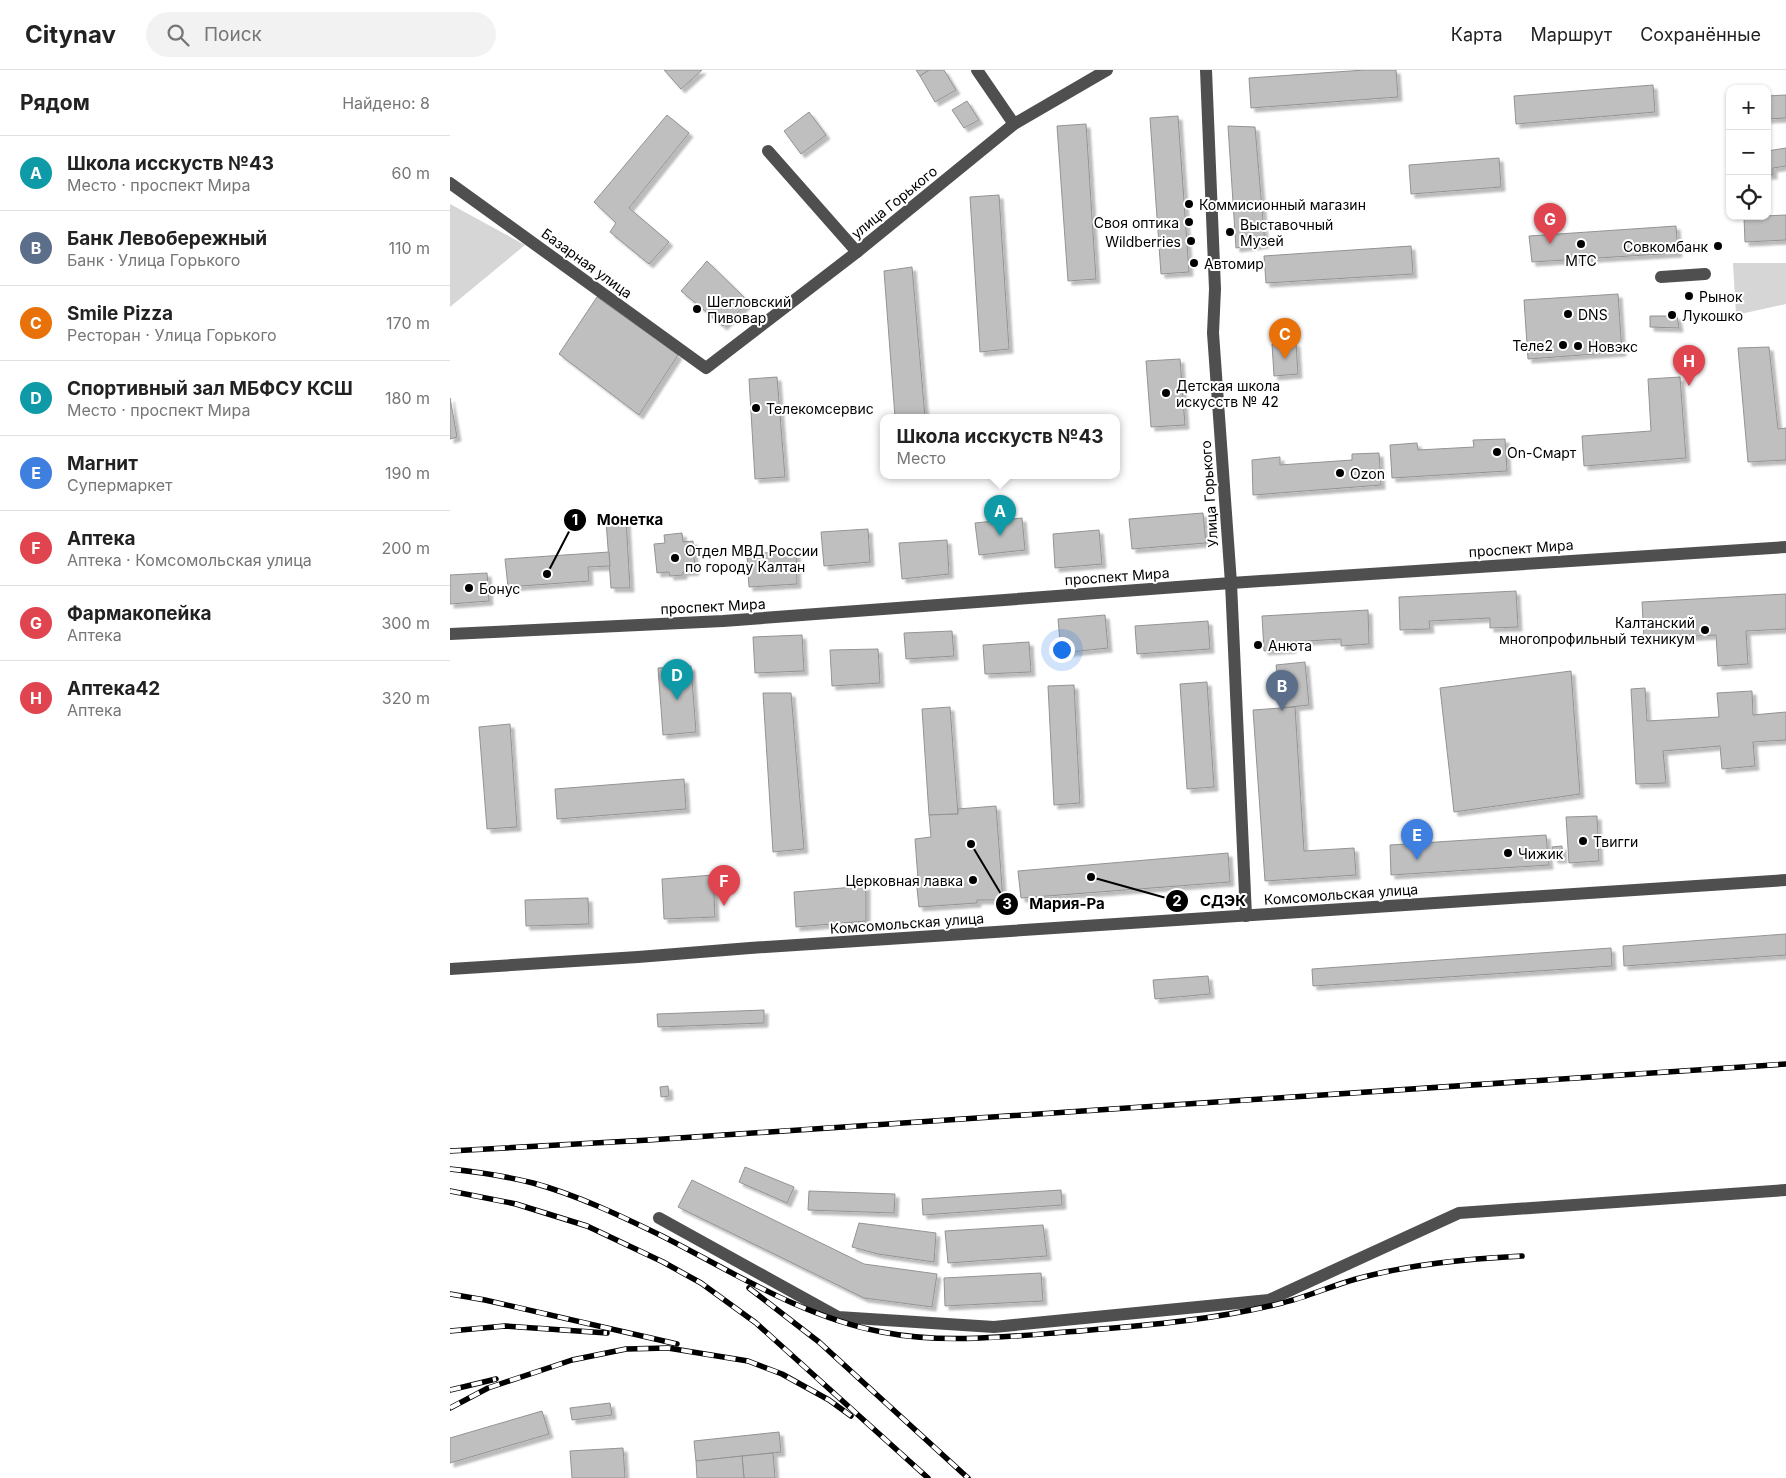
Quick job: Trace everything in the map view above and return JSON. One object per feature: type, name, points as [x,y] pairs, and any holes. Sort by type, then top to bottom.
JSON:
[{"type":"street","points":[[977,70],[1014,124]]},
{"type":"street","name":"улица Горького","points":[[706,368],[857,252],[1014,124],[1107,70]]},
{"type":"street","name":"Улица Горького","points":[[1206,70],[1215,289],[1213,334],[1231,583],[1246,916]]},
{"type":"street","points":[[768,151],[857,252]]},
{"type":"street","name":"Базарная улица","points":[[450,183],[706,368]]},
{"type":"street","points":[[1661,277],[1705,274]]},
{"type":"street","name":"проспект Мира","points":[[450,634],[723,621],[1231,583],[1786,547]]},
{"type":"street","name":"Комсомольская улица","points":[[450,969],[1786,880]]},
{"type":"street","points":[[659,1218],[838,1317],[994,1327],[1269,1300],[1459,1213],[1786,1190]]},
{"type":"shaded area","points":[[450,204],[525,245],[450,307]]},
{"type":"shaded area","points":[[1733,263],[1786,263],[1786,304],[1736,315]]},
{"type":"building","points":[[664,70],[702,70],[681,89]]},
{"type":"building","points":[[916,70],[929,70],[920,76]]},
{"type":"building","points":[[929,70],[944,70],[956,90],[935,102],[920,76]]},
{"type":"building","points":[[1365,70],[1396,70],[1398,97],[1251,108],[1249,78]]},
{"type":"building","points":[[1653,85],[1655,112],[1516,124],[1514,96]]},
{"type":"building","points":[[1786,95],[1786,118],[1771,119],[1771,96]]},
{"type":"building","points":[[967,101],[979,120],[964,128],[952,110]]},
{"type":"building","points":[[809,112],[826,135],[801,154],[784,131]]},
{"type":"building","points":[[667,115],[689,133],[629,208],[669,242],[649,264],[610,232],[616,223],[594,202]]},
{"type":"building","points":[[1178,116],[1189,272],[1161,274],[1150,118]]},
{"type":"building","points":[[1086,124],[1096,279],[1068,281],[1057,126]]},
{"type":"building","points":[[1228,126],[1255,127],[1265,244],[1236,248]]},
{"type":"building","points":[[1786,148],[1786,166],[1773,168],[1773,175],[1771,175],[1771,150]]},
{"type":"building","points":[[1499,158],[1501,187],[1411,194],[1409,165]]},
{"type":"building","points":[[999,195],[1009,349],[980,352],[970,197]]},
{"type":"building","points":[[1786,215],[1786,240],[1745,242],[1744,220],[1771,220],[1771,216]]},
{"type":"building","points":[[1676,226],[1678,253],[1532,262],[1529,236]]},
{"type":"building","points":[[1411,246],[1413,274],[1266,283],[1264,256]]},
{"type":"building","points":[[707,261],[749,302],[723,326],[681,291]]},
{"type":"building","points":[[912,267],[925,414],[895,414],[884,271]]},
{"type":"building","points":[[1618,294],[1622,352],[1528,359],[1524,300]]},
{"type":"building","points":[[597,297],[678,355],[639,415],[559,354]]},
{"type":"building","points":[[1650,316],[1677,316],[1679,328],[1650,327]]},
{"type":"building","points":[[1296,343],[1298,374],[1274,376],[1272,344]]},
{"type":"building","points":[[1769,347],[1778,429],[1786,428],[1786,460],[1748,462],[1738,348]]},
{"type":"building","name":"Детская школа искусств № 42","points":[[1180,359],[1185,425],[1151,427],[1146,361]]},
{"type":"building","points":[[777,377],[785,477],[755,479],[749,379]]},
{"type":"building","points":[[1680,377],[1686,458],[1584,466],[1582,436],[1651,431],[1648,379]]},
{"type":"building","points":[[450,398],[457,437],[450,439]]},
{"type":"building","points":[[1505,439],[1507,471],[1392,478],[1390,445],[1417,443],[1418,450],[1474,447],[1473,440]]},
{"type":"building","points":[[1379,453],[1381,485],[1253,495],[1252,460],[1280,457],[1280,465],[1352,460],[1352,454]]},
{"type":"building","points":[[1203,513],[1206,543],[1132,549],[1129,519]]},
{"type":"building","points":[[1022,518],[1025,550],[979,555],[975,523]]},
{"type":"building","points":[[626,519],[630,588],[611,588],[606,521]]},
{"type":"building","points":[[868,529],[870,562],[824,566],[821,532]]},
{"type":"building","points":[[1099,530],[1102,564],[1055,568],[1053,534]]},
{"type":"building","name":"Отдел МВД России по городу Калтан","points":[[682,533],[683,542],[693,541],[695,571],[683,572],[683,575],[670,576],[669,572],[657,573],[654,544],[665,543],[664,535]]},
{"type":"building","points":[[947,540],[949,574],[902,579],[899,543]]},
{"type":"building","points":[[796,551],[797,584],[749,587],[747,554]]},
{"type":"building","points":[[609,552],[610,566],[588,567],[589,581],[508,587],[505,559]]},
{"type":"building","name":"Бонус","points":[[487,573],[489,601],[450,604],[450,575]]},
{"type":"building","points":[[1516,591],[1518,627],[1490,628],[1490,618],[1429,621],[1430,629],[1400,630],[1399,597]]},
{"type":"building","name":"Калтанский многопрофильный техникум","points":[[1786,594],[1786,629],[1746,631],[1748,664],[1718,666],[1716,635],[1644,639],[1642,602]]},
{"type":"building","points":[[1368,610],[1369,644],[1341,646],[1341,639],[1291,642],[1292,649],[1264,651],[1262,616]]},
{"type":"building","points":[[1105,615],[1108,648],[1061,653],[1058,619]]},
{"type":"building","points":[[1208,621],[1210,649],[1137,654],[1135,626]]},
{"type":"building","points":[[952,631],[954,656],[906,659],[904,633]]},
{"type":"building","points":[[802,635],[804,671],[755,673],[753,637]]},
{"type":"building","points":[[1029,642],[1031,672],[985,674],[983,645]]},
{"type":"building","points":[[878,649],[880,683],[832,686],[830,650]]},
{"type":"building","points":[[1305,662],[1309,705],[1281,708],[1276,665]]},
{"type":"building","points":[[691,666],[696,732],[663,735],[658,668]]},
{"type":"building","points":[[1571,671],[1580,794],[1454,812],[1440,688]]},
{"type":"building","points":[[1207,682],[1214,787],[1187,789],[1180,684]]},
{"type":"building","points":[[1074,685],[1080,803],[1054,805],[1048,686]]},
{"type":"building","points":[[1645,688],[1647,721],[1719,717],[1717,693],[1752,691],[1753,715],[1786,712],[1786,740],[1753,742],[1755,766],[1722,769],[1720,746],[1663,751],[1666,783],[1636,784],[1631,689]]},
{"type":"building","points":[[763,693],[791,693],[804,849],[773,852]]},
{"type":"building","points":[[950,707],[958,814],[929,815],[922,709]]},
{"type":"building","points":[[1295,707],[1304,851],[1354,848],[1356,875],[1265,881],[1253,710]]},
{"type":"building","points":[[510,724],[517,827],[487,829],[479,727]]},
{"type":"building","points":[[684,779],[686,809],[557,819],[555,789]]},
{"type":"building","points":[[996,806],[1003,900],[977,900],[977,903],[919,907],[915,839],[931,837],[929,815],[958,814],[958,809]]},
{"type":"building","points":[[1597,816],[1599,861],[1569,863],[1566,817]]},
{"type":"building","points":[[1546,835],[1549,865],[1391,875],[1390,845]]},
{"type":"building","points":[[1562,846],[1563,859],[1554,859],[1552,847]]},
{"type":"building","points":[[1228,853],[1230,882],[1021,898],[1018,871]]},
{"type":"building","points":[[713,875],[715,917],[664,919],[662,879]]},
{"type":"building","points":[[866,886],[866,921],[796,927],[794,892]]},
{"type":"building","points":[[588,898],[589,924],[526,926],[525,900]]},
{"type":"building","points":[[1786,934],[1786,955],[1624,966],[1623,946]]},
{"type":"building","points":[[1611,948],[1612,966],[1313,986],[1312,969]]},
{"type":"building","points":[[1208,976],[1210,994],[1155,999],[1153,980]]},
{"type":"building","points":[[764,1010],[764,1023],[658,1027],[657,1014]]},
{"type":"building","points":[[668,1086],[669,1096],[661,1097],[660,1087]]},
{"type":"building","points":[[745,1167],[794,1187],[787,1203],[739,1182]]},
{"type":"building","points":[[692,1180],[864,1264],[937,1274],[932,1307],[864,1298],[678,1207]]},
{"type":"building","points":[[1061,1190],[1062,1205],[923,1215],[922,1199]]},
{"type":"building","points":[[809,1191],[895,1194],[894,1213],[808,1210]]},
{"type":"building","points":[[859,1223],[936,1233],[934,1262],[878,1254],[852,1247]]},
{"type":"building","points":[[1043,1225],[1047,1256],[948,1263],[945,1231]]},
{"type":"building","points":[[1041,1273],[1043,1301],[945,1306],[944,1278]]},
{"type":"building","points":[[610,1403],[612,1415],[572,1420],[570,1408]]},
{"type":"building","points":[[542,1411],[549,1434],[450,1463],[450,1438]]},
{"type":"building","points":[[779,1432],[781,1452],[696,1461],[694,1441]]},
{"type":"building","points":[[623,1448],[625,1478],[572,1478],[570,1451]]},
{"type":"building","points":[[773,1453],[775,1478],[744,1478],[742,1456]]},
{"type":"building","points":[[742,1456],[744,1478],[697,1478],[696,1461]]},
{"type":"railway","points":[[450,1151],[649,1140],[1786,1064]]},
{"type":"railway","points":[[450,1169],[512,1178],[566,1194],[599,1206],[631,1221],[796,1305],[852,1325],[905,1336],[927,1338],[951,1339],[1020,1336],[1201,1319],[1282,1303],[1356,1279],[1397,1270],[1459,1261],[1522,1256]]},
{"type":"railway","points":[[450,1191],[516,1204],[587,1226],[663,1262],[701,1283],[756,1323],[928,1478]]},
{"type":"railway","points":[[749,1288],[819,1342],[968,1478]]},
{"type":"railway","points":[[450,1294],[485,1300],[677,1344]]},
{"type":"railway","points":[[450,1331],[505,1326],[607,1333]]},
{"type":"railway","points":[[450,1408],[488,1388],[572,1360],[626,1349],[668,1348],[748,1361],[782,1374],[829,1400],[851,1416]]},
{"type":"railway","points":[[450,1390],[496,1379]]},
{"type":"place","name":"Коммисионный магазин","points":[[1189,204]]},
{"type":"place","name":"Своя оптика","points":[[1189,222]]},
{"type":"place","name":"Выставочный Музей","points":[[1230,232]]},
{"type":"place","name":"Wildberries","points":[[1191,241]]},
{"type":"place","name":"Фармакопейка","points":[[1550,244]]},
{"type":"place","name":"МТС","points":[[1581,244]]},
{"type":"place","name":"Совкомбанк","points":[[1718,246]]},
{"type":"place","name":"Автомир","points":[[1194,263]]},
{"type":"place","name":"Рынок","points":[[1689,296]]},
{"type":"place","name":"Шегловский Пивовар","points":[[697,309]]},
{"type":"place","name":"DNS","points":[[1568,314]]},
{"type":"place","name":"Лукошко","points":[[1672,315]]},
{"type":"place","name":"Теле2","points":[[1563,345]]},
{"type":"place","name":"Новэкс","points":[[1578,346]]},
{"type":"place","name":"Smile Pizza","points":[[1285,359]]},
{"type":"place","name":"Аптека42","points":[[1689,386]]},
{"type":"place","name":"Детская школа искусств № 42","points":[[1166,393]]},
{"type":"place","name":"Телекомсервис","points":[[756,408]]},
{"type":"place","name":"On-Смарт","points":[[1497,452]]},
{"type":"place","name":"Ozon","points":[[1340,473]]},
{"type":"place","name":"Школа исскуств №43","points":[[1000,536]]},
{"type":"place","name":"Отдел МВД России по городу Калтан","points":[[675,558]]},
{"type":"place","name":"Монетка","points":[[547,574]]},
{"type":"place","name":"Бонус","points":[[469,588]]},
{"type":"place","name":"Калтанский многопрофильный техникум","points":[[1705,630]]},
{"type":"place","name":"Анюта","points":[[1258,645]]},
{"type":"place","name":"Спортивный зал МБФСУ КСШ","points":[[677,700]]},
{"type":"place","name":"Банк Левобережный","points":[[1282,711]]},
{"type":"place","name":"Твигги","points":[[1583,841]]},
{"type":"place","name":"Мария-Ра","points":[[971,844]]},
{"type":"place","name":"Чижик","points":[[1508,853]]},
{"type":"place","name":"Магнит","points":[[1417,860]]},
{"type":"place","name":"СДЭК","points":[[1091,877]]},
{"type":"place","name":"Церковная лавка","points":[[973,880]]},
{"type":"place","name":"Аптека","points":[[724,906]]}]
